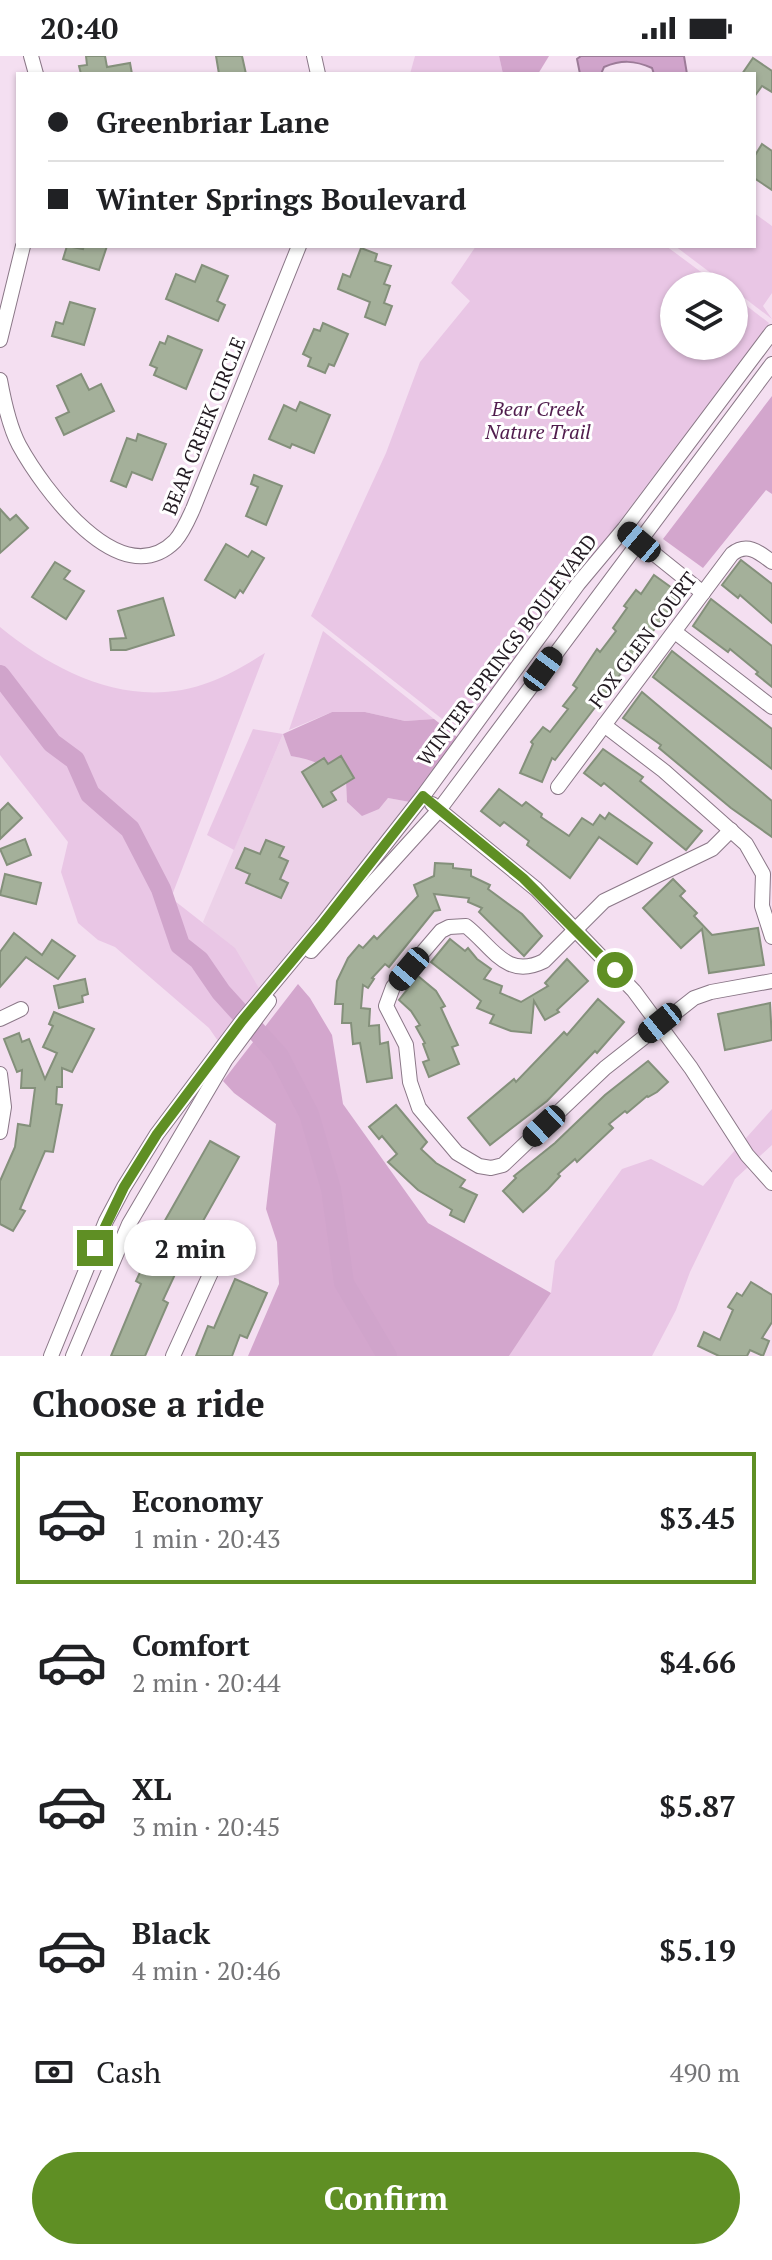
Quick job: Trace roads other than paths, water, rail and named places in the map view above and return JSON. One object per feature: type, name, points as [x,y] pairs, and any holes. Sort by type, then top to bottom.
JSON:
[{"type":"street","points":[[0,336],[22,248]]},
{"type":"street","name":"BEAR CREEK CIRCLE","points":[[0,380],[17,442],[53,496],[74,519],[107,547],[124,554],[143,557],[160,552],[175,540],[193,509],[298,248]]},
{"type":"street","name":"WINTER SPRINGS BOULEVARD","points":[[51,1356],[106,1221],[164,1124],[423,796],[578,584],[624,529],[772,332]]},
{"type":"street","name":"WINTER SPRINGS BOULEVARD","points":[[273,989],[329,933],[439,810],[772,364]]},
{"type":"street","points":[[624,529],[703,593]]},
{"type":"street","name":"FOX GLEN COURT","points":[[558,787],[739,549],[749,548],[772,562]]},
{"type":"street","points":[[675,632],[772,707]]},
{"type":"street","points":[[604,725],[664,771],[746,844],[763,874],[762,906],[772,937]]},
{"type":"street","points":[[423,796],[510,866],[575,928],[660,1023],[725,1125],[772,1183]]},
{"type":"street","points":[[731,830],[712,849],[604,901],[544,961],[523,969],[514,968],[503,961],[466,926],[441,931],[389,995],[386,1006],[406,1045],[413,1097],[419,1108],[457,1153],[479,1166],[491,1168],[503,1165],[605,1068],[694,998],[772,981]]},
{"type":"street","points":[[0,1019],[21,1009]]},
{"type":"street","name":"WINTER SPRINGS BOULEVARD","points":[[73,1356],[129,1224],[246,1024]]},
{"type":"street","points":[[0,1074],[4,1107],[0,1132]]},
{"type":"street","points":[[173,1356],[213,1268],[240,1250]]},
{"type":"waterway","points":[[0,675],[52,743],[75,760],[90,794],[130,829],[161,889],[180,945],[199,960],[221,992],[279,1056],[309,1114],[331,1189],[344,1283],[387,1356]]},
{"type":"park label","name":"Bear Creek Nature Trail","points":[[538,420]]}]
